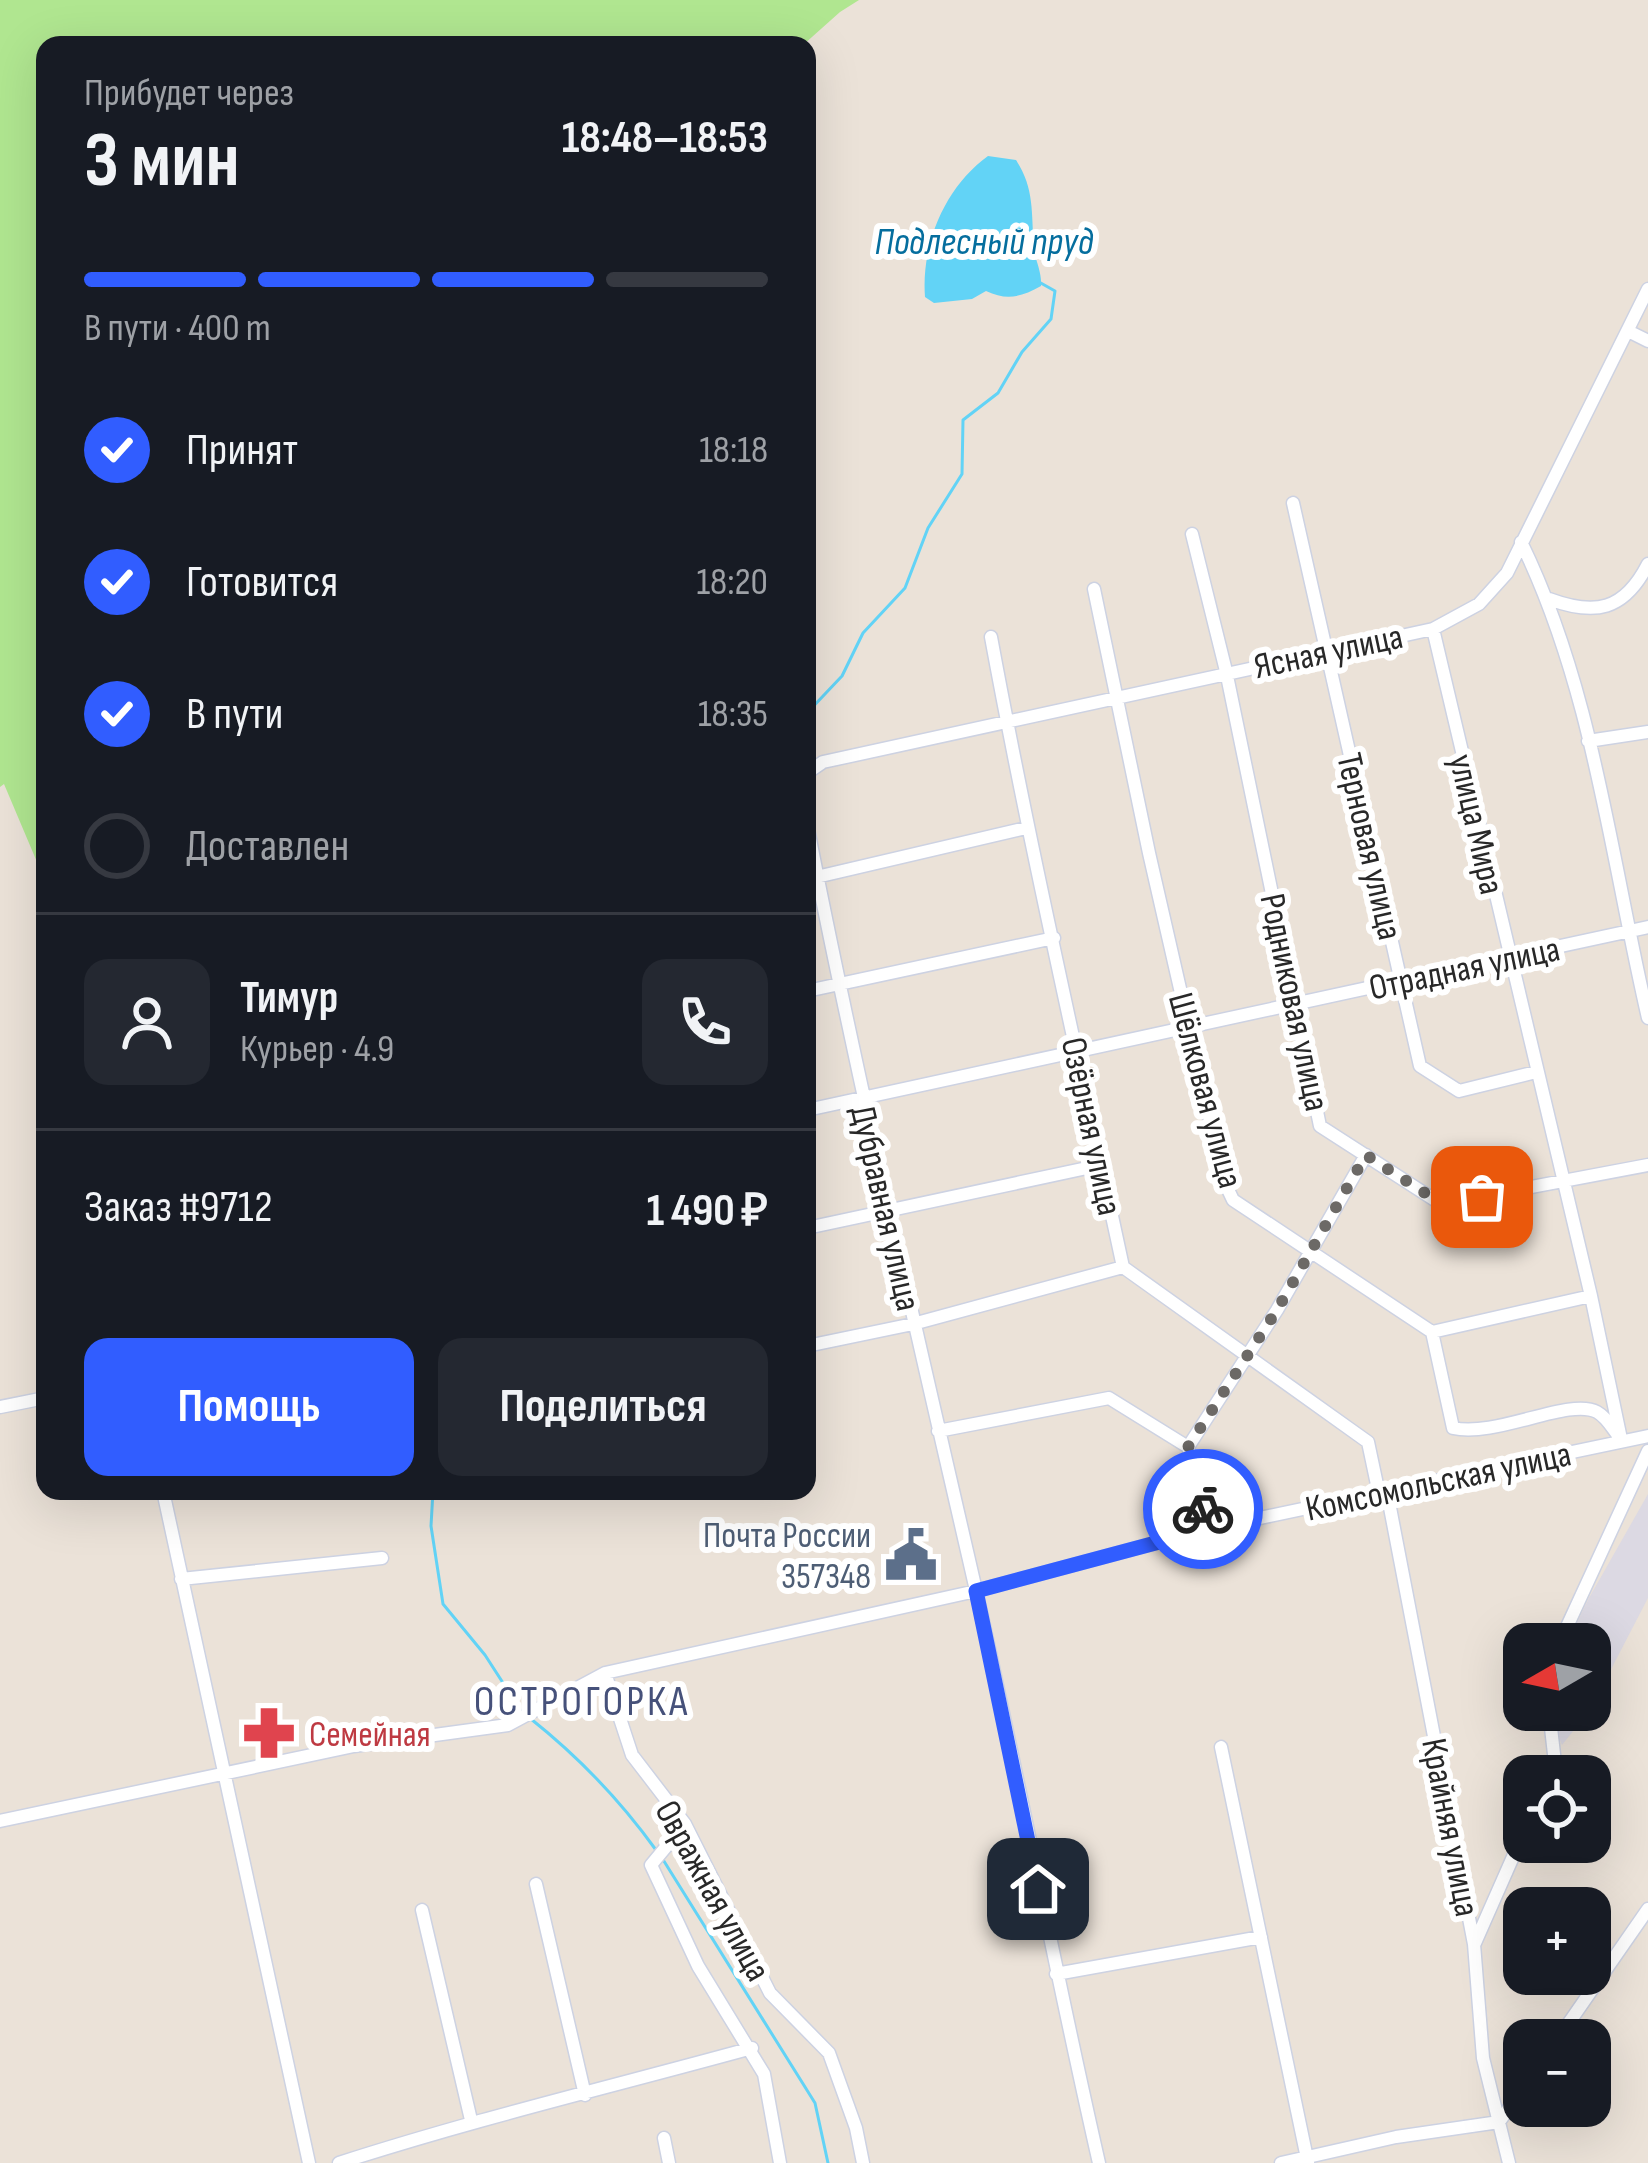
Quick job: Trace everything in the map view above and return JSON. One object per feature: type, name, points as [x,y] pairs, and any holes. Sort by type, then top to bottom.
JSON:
[{"type":"street","name":"Ясная улица","points":[[816,767],[1118,695],[1433,628],[1480,604],[1507,573],[1648,289]]},
{"type":"street","points":[[1628,331],[1648,340]]},
{"type":"street","name":"Терновая улица","points":[[1293,502],[1420,1066],[1459,1091],[1537,1072]]},
{"type":"street","name":"Родниковая улица","points":[[1192,534],[1226,671],[1321,1126],[1442,1204],[1648,1165]]},
{"type":"street","points":[[1521,542],[1549,599],[1588,741],[1648,1018]]},
{"type":"street","points":[[1549,599],[1581,611],[1610,606],[1639,583],[1648,564]]},
{"type":"street","name":"Шёлковая улица","points":[[1094,589],[1224,1181],[1233,1200],[1432,1332]]},
{"type":"street","name":"улица Мира","points":[[1433,628],[1621,1439]]},
{"type":"street","name":"Озёрная улица","points":[[991,637],[1026,828],[1054,938],[1123,1267]]},
{"type":"street","points":[[1588,741],[1648,732]]},
{"type":"street","points":[[816,877],[1026,828]]},
{"type":"street","name":"Дубравная улица","points":[[816,898],[976,1591],[1099,2163]]},
{"type":"street","name":"Отрадная улица","points":[[816,1108],[1648,927]]},
{"type":"street","points":[[816,989],[1054,938]]},
{"type":"street","points":[[1188,1447],[1366,1155]]},
{"type":"street","points":[[816,1226],[1101,1165]]},
{"type":"street","points":[[816,1344],[913,1324],[1123,1267],[1368,1442],[1383,1493]]},
{"type":"street","points":[[1591,1296],[1432,1332],[1453,1428],[1469,1432],[1499,1429],[1579,1408],[1594,1410],[1621,1439]]},
{"type":"street","points":[[938,1430],[1109,1398],[1188,1447],[1208,1529]]},
{"type":"street","points":[[0,1407],[36,1400]]},
{"type":"street","name":"Комсомольская улица","points":[[224,1774],[354,1746],[508,1725],[605,1673],[976,1591],[1208,1529],[1648,1436]]},
{"type":"street","points":[[1569,1623],[1648,1451]]},
{"type":"street","name":"Крайняя улица","points":[[1383,1493],[1474,1944],[1483,2058],[1509,2163]]},
{"type":"street","points":[[165,1500],[309,2163]]},
{"type":"street","points":[[182,1579],[382,1558]]},
{"type":"street","name":"Овражная улица","points":[[605,1673],[632,1755],[685,1824],[770,1993],[829,2053],[856,2128],[863,2163]]},
{"type":"street","points":[[1221,1748],[1307,2161]]},
{"type":"street","points":[[0,1821],[224,1774]]},
{"type":"street","name":"Овражная улица","points":[[685,1824],[651,1865],[698,1966],[764,2074],[780,2163]]},
{"type":"street","points":[[1474,1944],[1510,1863]]},
{"type":"street","points":[[536,1884],[585,2095]]},
{"type":"street","points":[[1572,2019],[1648,1909]]},
{"type":"street","points":[[422,1910],[471,2120]]},
{"type":"street","points":[[1056,1974],[1261,1937]]},
{"type":"street","points":[[339,2163],[471,2120],[585,2095],[752,2048]]},
{"type":"street","points":[[1281,2163],[1307,2161],[1396,2137],[1499,2122],[1503,2116]]},
{"type":"street","points":[[664,2138],[669,2163]]},
{"type":"shaded area","points":[[1648,1494],[1648,1598],[1611,1669],[1611,1623],[1577,1623]]},
{"type":"shaded area","points":[[1557,1731],[1573,1731],[1562,1745]]},
{"type":"green space","points":[[0,0],[859,0],[813,36],[36,36],[36,860],[4,784],[0,787]]},
{"type":"water","name":"Подлесный пруд","points":[[988,156],[1016,160],[1026,181],[1041,286],[1014,296],[986,291],[972,299],[934,303],[925,297],[932,237],[959,184]]},
{"type":"waterway","points":[[816,703],[842,676],[863,633],[905,588],[928,528],[962,474],[963,420],[998,393],[1022,352],[1051,319],[1055,291],[1039,282]]},
{"type":"waterway","points":[[432,1500],[431,1526],[443,1604],[485,1655],[523,1714]]},
{"type":"waterway","points":[[531,1719],[598,1780],[656,1850]]},
{"type":"waterway","points":[[662,1858],[815,2103],[828,2163]]},
{"type":"way so far","points":[[1203,1509],[1188,1447],[1277,1310],[1366,1155],[1442,1204],[1482,1197]]},
{"type":"place","name":"Почта России 357348","points":[[911,1555]]},
{"type":"place","name":"Семейная","points":[[269,1733]]},
{"type":"district","name":"ОСТРОГОРКА","points":[[582,1700]]},
{"type":"route","points":[[1038,1889],[976,1591],[1208,1529],[1203,1509]]}]
